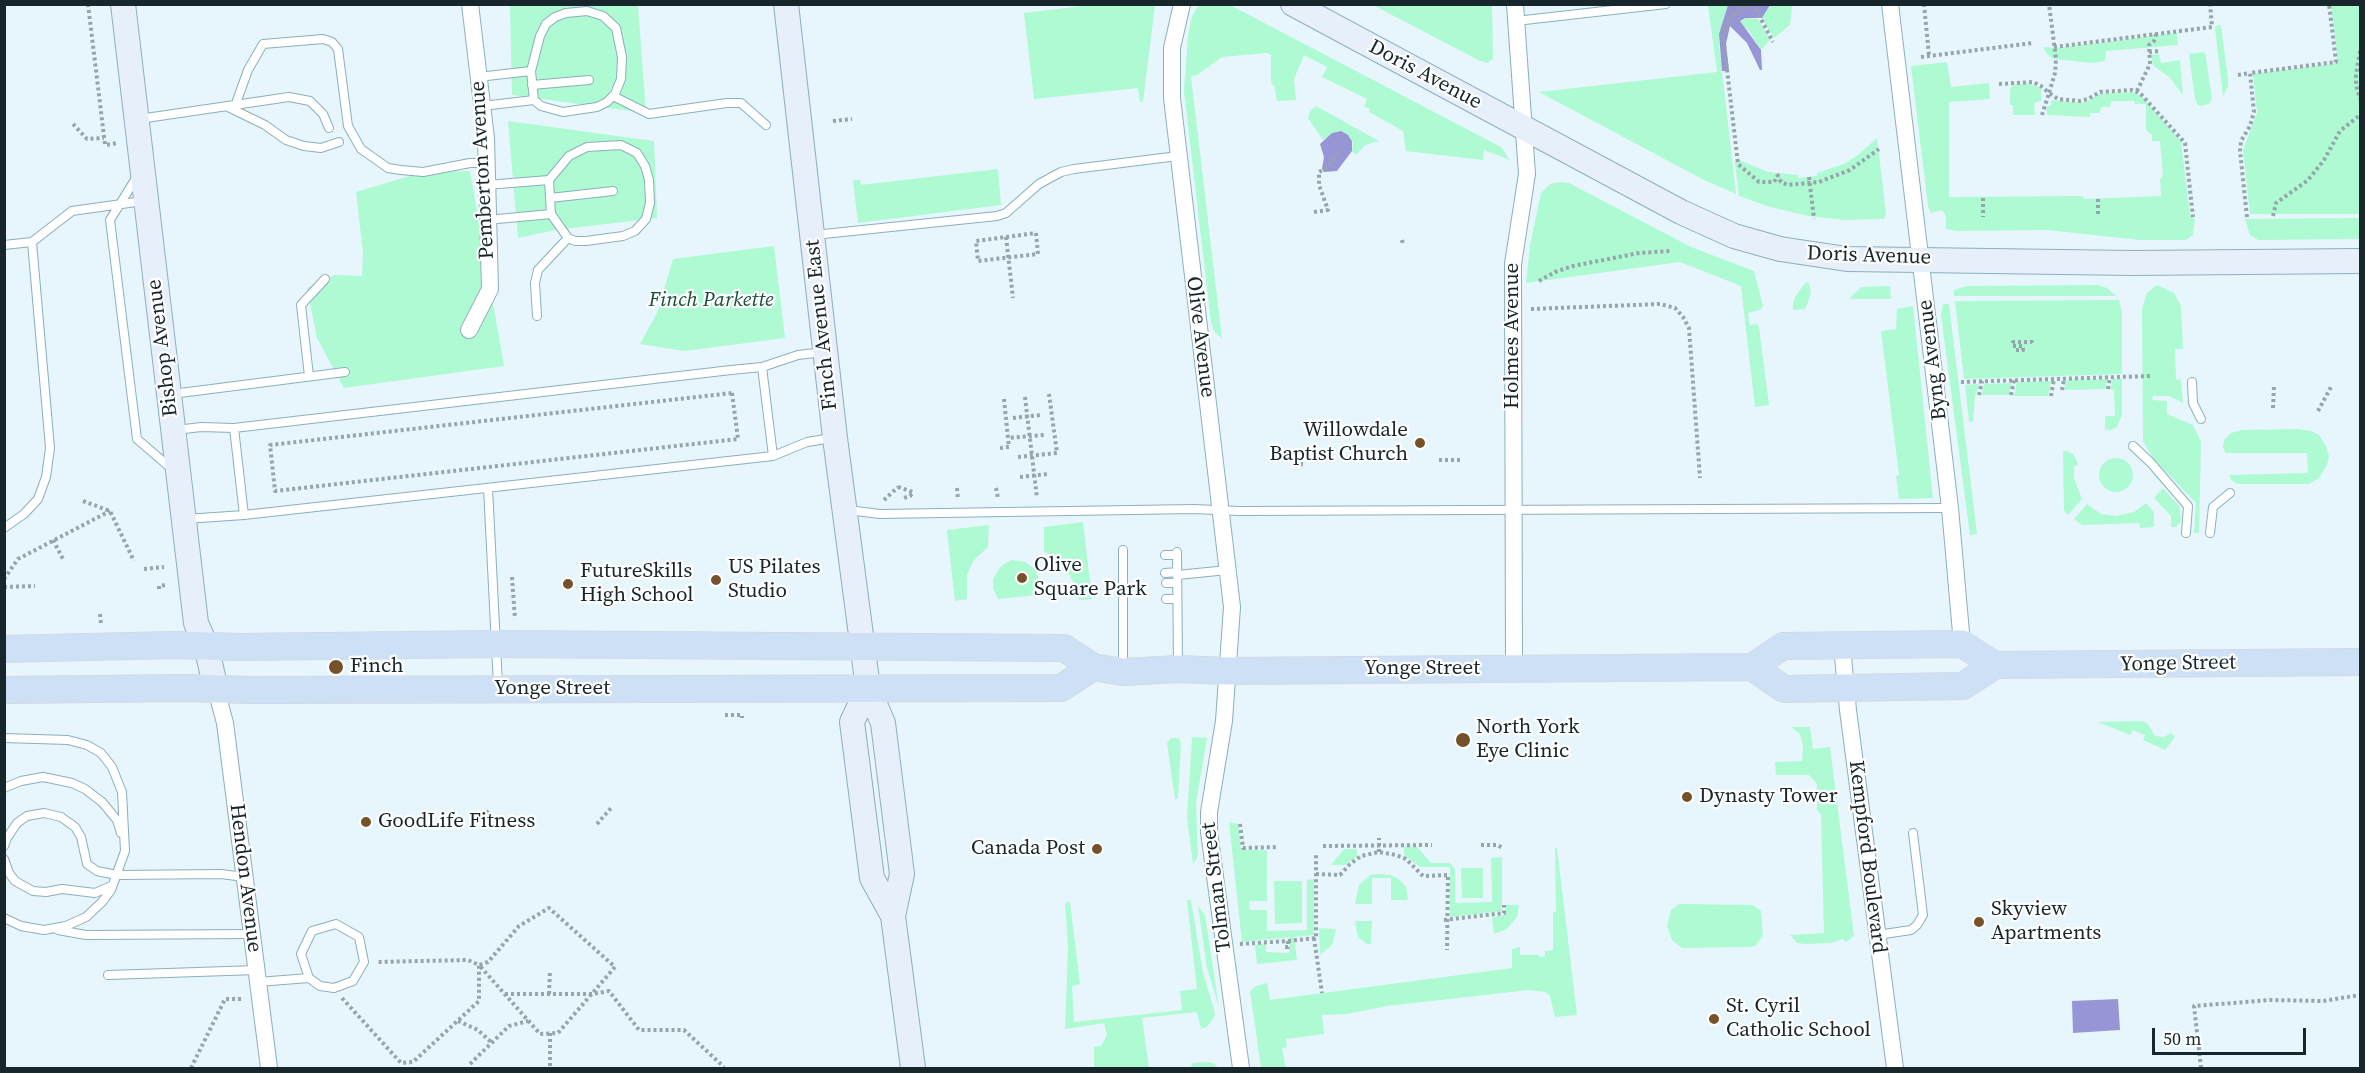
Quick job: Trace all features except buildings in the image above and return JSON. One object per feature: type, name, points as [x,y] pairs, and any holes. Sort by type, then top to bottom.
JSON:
[{"type":"main road","name":"Yonge Street","points":[[4,650],[496,644],[825,648],[863,645],[1064,648],[1093,667],[1122,672],[1178,669],[1228,671],[1752,667]]},
{"type":"main road","points":[[1962,644],[1995,665],[1963,686],[1784,689],[1752,667],[1783,646],[1962,644]]},
{"type":"main road","name":"Yonge Street","points":[[1995,665],[2361,662]]},
{"type":"main road","name":"Yonge Street","points":[[4,690],[1061,688],[1093,667]]},
{"type":"street","name":"Bishop Avenue","points":[[123,4],[196,623],[206,646],[216,689]]},
{"type":"street","name":"Pemberton Avenue","points":[[469,330],[489,289],[486,163],[470,4]]},
{"type":"street","name":"Finch Avenue East","points":[[786,4],[835,438],[868,688],[883,723],[902,874],[893,916],[913,1068]]},
{"type":"street","name":"Olive Avenue","points":[[1182,4],[1174,36],[1171,72],[1178,156],[1232,608],[1228,671]]},
{"type":"street","name":"Doris Avenue","points":[[1293,4],[1681,212],[1747,240],[1790,252],[1823,257],[2133,263],[2361,261]]},
{"type":"street","name":"Byng Avenue","points":[[1890,4],[1950,508],[1962,644]]},
{"type":"street","name":"Holmes Avenue","points":[[1514,669],[1513,259],[1527,174],[1515,13]]},
{"type":"street","name":"Kempford Boulevard","points":[[1842,646],[1895,1068]]},
{"type":"street","name":"Tolman Street","points":[[1228,671],[1224,721],[1209,812],[1209,832],[1241,1068]]},
{"type":"street","name":"Hendon Avenue","points":[[216,689],[225,723],[269,1068]]},
{"type":"lane","points":[[1515,13],[1666,4]]},
{"type":"lane","points":[[482,106],[534,100],[542,106],[563,112],[597,107],[613,96],[621,79],[622,57],[616,28],[603,16],[587,11],[555,16],[546,24],[540,36],[531,70],[534,100]]},
{"type":"lane","points":[[232,107],[248,70],[263,44],[323,39],[332,42],[338,49],[348,126],[361,149],[388,168],[401,170],[423,172],[470,163],[486,163]]},
{"type":"lane","points":[[478,77],[531,70]]},
{"type":"lane","points":[[532,85],[589,80]]},
{"type":"lane","points":[[613,96],[649,114],[741,103],[766,124]]},
{"type":"lane","points":[[137,130],[232,107],[289,97],[310,101],[323,114],[329,128]]},
{"type":"lane","points":[[232,107],[286,140],[304,146],[321,148],[339,142]]},
{"type":"lane","points":[[621,145],[637,153],[645,166],[649,180],[650,203],[646,219],[635,231],[623,236],[575,241],[568,238],[551,214],[549,180],[569,156],[587,147],[621,145]]},
{"type":"lane","points":[[812,236],[997,216],[1013,207],[1039,184],[1061,172],[1178,156]]},
{"type":"lane","points":[[141,170],[110,220],[137,439],[178,475]]},
{"type":"lane","points":[[486,185],[549,180]]},
{"type":"lane","points":[[550,198],[613,191]]},
{"type":"lane","points":[[4,245],[32,242],[72,212],[145,201]]},
{"type":"lane","points":[[488,220],[551,214]]},
{"type":"lane","points":[[537,315],[535,283],[538,270],[568,238]]},
{"type":"lane","points":[[4,528],[24,514],[38,499],[46,477],[50,448],[32,242]]},
{"type":"lane","points":[[309,376],[301,305],[325,279]]},
{"type":"lane","points":[[173,431],[201,427],[234,428],[762,367],[798,355],[825,352]]},
{"type":"lane","points":[[762,367],[773,456]]},
{"type":"lane","points":[[169,394],[345,372]]},
{"type":"lane","points":[[2192,382],[2193,403],[2201,419]]},
{"type":"lane","points":[[234,428],[244,515]]},
{"type":"lane","points":[[184,519],[244,515],[773,456],[807,442],[835,438]]},
{"type":"lane","points":[[2133,446],[2151,462],[2188,506],[2186,533]]},
{"type":"lane","points":[[488,488],[498,688]]},
{"type":"lane","points":[[2210,533],[2213,507],[2230,493]]},
{"type":"lane","points":[[845,509],[880,514],[1194,508],[1222,510],[1514,510],[1950,508]]},
{"type":"lane","points":[[1122,672],[1127,599],[1126,554]]},
{"type":"lane","points":[[1165,555],[1177,554],[1178,669]]},
{"type":"lane","points":[[1166,583],[1177,577],[1228,570]]},
{"type":"lane","points":[[1165,573],[1177,577]]},
{"type":"lane","points":[[1166,599],[1178,599]]},
{"type":"lane","points":[[4,738],[68,740],[87,745],[101,753],[112,767],[120,785],[123,799],[125,851],[115,880],[102,902],[86,917],[66,926],[51,929]]},
{"type":"lane","points":[[4,788],[21,781],[43,777],[64,780],[85,789],[112,814],[120,827],[125,851]]},
{"type":"lane","points":[[4,846],[12,828],[27,816],[44,813],[66,820],[78,831],[85,859],[90,867],[115,880],[221,874],[244,877]]},
{"type":"lane","points":[[1877,935],[1911,930],[1923,915],[1913,833]]},
{"type":"lane","points":[[4,860],[15,881],[33,891],[46,892],[65,889],[95,893],[107,889],[115,880]]},
{"type":"lane","points":[[4,918],[29,928],[86,935],[252,934]]},
{"type":"lane","points":[[336,924],[358,937],[364,962],[353,981],[334,988],[320,986],[309,978],[300,954],[312,931],[336,924]]},
{"type":"lane","points":[[108,975],[258,984],[309,978]]},
{"type":"path","points":[[88,4],[105,145],[137,130]]},
{"type":"path","points":[[1773,42],[1752,4],[1734,13],[1725,25],[1727,71],[1738,164],[1760,182],[1774,182],[1777,175],[1782,183],[1788,185],[1810,183],[1830,179],[1850,170],[1879,149]]},
{"type":"path","points":[[1923,4],[1929,56]]},
{"type":"path","points":[[2042,115],[2055,74],[2049,4]]},
{"type":"path","points":[[2054,47],[2212,27],[2210,4]]},
{"type":"path","points":[[2238,75],[2336,62],[2329,4]]},
{"type":"path","points":[[2137,91],[2150,64],[2148,45],[2154,40],[2156,34]]},
{"type":"path","points":[[1921,57],[2032,43]]},
{"type":"path","points":[[2149,52],[2159,51]]},
{"type":"path","points":[[2361,51],[2356,85],[2361,99]]},
{"type":"path","points":[[2247,217],[2240,151],[2241,141],[2250,126],[2254,112],[2250,73]]},
{"type":"path","points":[[1999,84],[2033,82],[2058,99],[2080,101],[2100,92],[2137,91],[2145,97],[2185,143],[2193,218]]},
{"type":"path","points":[[2273,216],[2276,203],[2308,180],[2324,160],[2340,131],[2361,115]]},
{"type":"path","points":[[833,121],[852,119]]},
{"type":"path","points":[[73,124],[87,139],[104,138]]},
{"type":"path","points":[[1314,212],[1328,210],[1318,182],[1319,172],[1331,164],[1340,150]]},
{"type":"path","points":[[1809,177],[1814,219]]},
{"type":"path","points":[[1983,198],[1983,218]]},
{"type":"path","points":[[2098,199],[2098,217]]},
{"type":"path","points":[[1036,233],[1038,254],[978,261],[976,241],[1006,237],[1036,233]]},
{"type":"path","points":[[1006,237],[1013,298]]},
{"type":"path","points":[[1402,240],[1403,245]]},
{"type":"path","points":[[1539,281],[1573,266],[1639,253],[1670,251]]},
{"type":"path","points":[[1512,310],[1660,304],[1675,308],[1689,328],[1700,478]]},
{"type":"path","points":[[2016,350],[2023,350],[2023,346],[2013,346],[2013,342],[2032,342],[2034,345]]},
{"type":"path","points":[[1961,382],[2150,376]]},
{"type":"path","points":[[2108,389],[2110,377]]},
{"type":"path","points":[[2062,390],[2064,378]]},
{"type":"path","points":[[2052,396],[2054,379]]},
{"type":"path","points":[[2011,395],[2014,380]]},
{"type":"path","points":[[1979,395],[1982,381]]},
{"type":"path","points":[[2273,408],[2274,386]]},
{"type":"path","points":[[2318,411],[2331,387]]},
{"type":"path","points":[[732,393],[738,439],[491,466],[275,491],[270,445],[732,393]]},
{"type":"path","points":[[1018,457],[1057,453],[1049,394]]},
{"type":"path","points":[[1025,397],[1038,511]]},
{"type":"path","points":[[1000,448],[1009,447],[1004,399]]},
{"type":"path","points":[[1014,418],[1041,415]]},
{"type":"path","points":[[1008,438],[1044,435]]},
{"type":"path","points":[[1439,460],[1461,460]]},
{"type":"path","points":[[1300,464],[1306,465]]},
{"type":"path","points":[[1020,477],[1048,474]]},
{"type":"path","points":[[879,504],[899,486],[911,490],[912,494],[909,497],[885,499]]},
{"type":"path","points":[[957,488],[959,502]]},
{"type":"path","points":[[996,488],[998,502]]},
{"type":"path","points":[[83,501],[110,512],[134,561]]},
{"type":"path","points":[[4,579],[18,559],[110,512]]},
{"type":"path","points":[[53,540],[64,561]]},
{"type":"path","points":[[144,568],[164,567]]},
{"type":"path","points":[[512,577],[515,619]]},
{"type":"path","points":[[159,589],[159,586],[166,585]]},
{"type":"path","points":[[4,587],[35,586]]},
{"type":"path","points":[[100,614],[101,625]]},
{"type":"path","points":[[725,715],[742,715],[742,718]]},
{"type":"path","points":[[597,824],[611,808]]},
{"type":"path","points":[[486,811],[501,825]]},
{"type":"path","points":[[1240,824],[1244,848],[1278,847]]},
{"type":"path","points":[[1379,852],[1380,838]]},
{"type":"path","points":[[1361,845],[1361,856]]},
{"type":"path","points":[[1401,845],[1401,856]]},
{"type":"path","points":[[1323,846],[1432,845]]},
{"type":"path","points":[[1481,845],[1498,845],[1502,848]]},
{"type":"path","points":[[1316,874],[1340,874],[1361,856],[1379,852],[1401,856],[1410,861],[1423,876],[1448,875],[1447,950]]},
{"type":"path","points":[[1316,853],[1316,938],[1314,938],[1322,993]]},
{"type":"path","points":[[1446,919],[1504,913],[1504,905]]},
{"type":"path","points":[[364,962],[468,960],[479,965],[540,1034],[558,1033],[615,968],[549,908],[519,926],[488,962],[479,965]]},
{"type":"path","points":[[1239,944],[1314,938]]},
{"type":"path","points":[[1285,947],[1288,947],[1288,941]]},
{"type":"path","points":[[334,988],[401,1063],[413,1062],[479,1001],[479,965]]},
{"type":"path","points":[[549,994],[550,970]]},
{"type":"path","points":[[191,1068],[225,999],[258,984]]},
{"type":"path","points":[[505,994],[592,994],[609,991],[639,1030],[684,1030],[724,1067]]},
{"type":"path","points":[[2201,1068],[2194,1006],[2271,1000],[2323,1001],[2361,995]]},
{"type":"path","points":[[458,1021],[478,1030],[492,1043]]},
{"type":"path","points":[[470,1064],[509,1026],[529,1021]]},
{"type":"path","points":[[549,1034],[550,1068]]},
{"type":"green space","points":[[1099,4],[1155,5],[1143,102],[1140,102],[1138,88],[1034,99],[1024,13]]},
{"type":"green space","points":[[638,5],[646,113],[512,95],[510,6]]},
{"type":"green space","points":[[1199,5],[1230,5],[1501,147],[1510,160],[1484,150],[1483,160],[1406,151],[1403,131],[1369,112],[1370,109],[1364,106],[1367,99],[1322,77],[1327,67],[1304,55],[1294,79],[1296,100],[1277,101],[1271,80],[1271,55],[1267,53],[1222,57],[1197,75],[1191,76],[1222,339],[1214,331],[1211,322],[1184,91],[1188,36],[1192,16]]},
{"type":"green space","points":[[1373,5],[1492,5],[1493,59],[1487,63],[1480,61]]},
{"type":"green space","points":[[1708,5],[1728,5],[1719,34],[1719,44],[1736,194],[1702,179],[1539,92],[1717,72]]},
{"type":"green space","points":[[1770,5],[1792,5],[1790,25],[1774,38],[1762,18]]},
{"type":"green space","points":[[2331,5],[2360,5],[2360,214],[2250,214],[2243,150],[2257,113],[2253,74],[2338,63]]},
{"type":"green space","points":[[1745,18],[1758,19],[1770,40],[1761,50],[1749,31],[1739,21]]},
{"type":"green space","points":[[2221,25],[2228,79],[2228,86],[2223,96],[2215,28]]},
{"type":"green space","points":[[2177,33],[2178,45],[2106,51],[2105,61],[2092,63],[2054,59],[2043,47],[2056,48]]},
{"type":"green space","points":[[2205,52],[2212,98],[2210,103],[2202,106],[2198,105],[2195,99],[2189,54]]},
{"type":"green space","points":[[2159,54],[2161,63],[2180,60],[2183,95],[2170,78],[2153,65],[2151,55]]},
{"type":"green space","points":[[1947,62],[1951,87],[1989,83],[1990,99],[1949,102],[1949,197],[2083,196],[2084,199],[2161,196],[2160,179],[2163,176],[2160,141],[2152,141],[2152,135],[2146,130],[2146,104],[2135,104],[2134,101],[2111,101],[2110,107],[2101,107],[2100,113],[2090,113],[2090,117],[2047,115],[2047,106],[2051,106],[2052,100],[2082,103],[2099,94],[2133,92],[2142,97],[2181,141],[2190,215],[2195,219],[2193,235],[2186,240],[2140,240],[2047,230],[1957,231],[1946,229],[1946,216],[1942,210],[1931,213],[1928,206],[1911,66]]},
{"type":"green space","points":[[2027,83],[2041,88],[2041,101],[2034,103],[2035,115],[2013,115],[2013,105],[2010,105],[2010,89],[2013,85]]},
{"type":"green space","points":[[1316,106],[1379,141],[1365,145],[1357,154],[1352,152],[1353,143],[1350,137],[1341,131],[1323,140],[1308,118],[1310,111]]},
{"type":"green space","points":[[508,121],[654,141],[657,218],[555,230],[518,238]]},
{"type":"green space","points":[[1877,138],[1886,214],[1884,219],[1845,220],[1808,216],[1770,207],[1739,196],[1735,163],[1739,160],[1768,172],[1798,175],[1798,178],[1817,176],[1817,173],[1844,164]]},
{"type":"green space","points":[[998,169],[1001,205],[858,223],[853,180],[860,180],[861,185]]},
{"type":"green space","points":[[470,171],[504,366],[344,388],[317,338],[307,288],[335,275],[362,276],[363,253],[356,192],[423,172]]},
{"type":"green space","points":[[1569,183],[1691,247],[1754,271],[1763,306],[1760,310],[1748,313],[1750,325],[1757,324],[1759,327],[1769,405],[1755,407],[1741,286],[1680,262],[1526,283],[1530,245],[1541,193],[1550,184]]},
{"type":"green space","points":[[2360,218],[2360,239],[2258,240],[2250,235],[2245,219]]},
{"type":"green space","name":"Finch Parkette","points":[[774,246],[785,338],[684,351],[640,344],[657,313],[673,259]]},
{"type":"green space","points":[[1806,282],[1809,283],[1811,293],[1805,309],[1793,310],[1795,297]]},
{"type":"green space","points":[[2097,285],[2107,288],[2116,296],[1954,296],[1954,290],[1967,286]]},
{"type":"green space","points":[[2157,285],[2174,293],[2181,306],[2183,349],[2175,349],[2176,379],[2181,380],[2183,403],[2169,396],[2153,396],[2152,400],[2167,401],[2167,414],[2193,425],[2201,442],[2199,533],[2194,533],[2196,503],[2152,457],[2143,441],[2142,309],[2147,293]]},
{"type":"green space","points":[[1890,286],[1891,299],[1849,299],[1861,287]]},
{"type":"green space","points":[[2119,300],[2122,312],[2122,374],[1964,379],[1955,301]]},
{"type":"green space","points":[[1943,304],[1949,304],[1977,534],[1970,535],[1941,315]]},
{"type":"green space","points":[[1913,306],[1933,498],[1899,499],[1896,476],[1899,475],[1881,331],[1896,329],[1897,309]]},
{"type":"green space","points":[[2108,379],[2105,389],[2064,390],[2067,380]]},
{"type":"green space","points":[[2113,379],[2122,379],[2122,415],[2117,427],[2109,431],[2105,430],[2105,416],[2115,416],[2114,390],[2110,389]]},
{"type":"green space","points":[[2051,381],[2048,396],[2014,396],[2017,382]]},
{"type":"green space","points":[[2011,383],[2009,395],[1982,395],[1984,384]]},
{"type":"green space","points":[[1979,384],[1975,396],[1973,422],[1969,421],[1965,385]]},
{"type":"green space","points":[[2298,429],[2311,431],[2319,435],[2326,446],[2329,456],[2327,465],[2319,478],[2309,484],[2237,484],[2231,480],[2229,475],[2308,473],[2307,453],[2226,453],[2223,448],[2224,440],[2231,433],[2242,430]]},
{"type":"green space","points":[[2063,451],[2073,454],[2077,461],[2078,465],[2074,466],[2074,478],[2082,499],[2068,515],[2064,511]]},
{"type":"green space","points":[[2116,458],[2128,463],[2133,475],[2128,487],[2116,492],[2104,487],[2099,475],[2104,463]]},
{"type":"green space","points":[[2163,488],[2180,507],[2181,522],[2176,527],[2171,527],[2171,516],[2154,498]]},
{"type":"green space","points":[[2146,503],[2154,512],[2154,527],[2140,528],[2139,523],[2082,525],[2074,519],[2087,504],[2101,514],[2116,516],[2134,512]]},
{"type":"green space","points":[[1083,522],[1092,599],[1079,600],[1074,583],[1067,571],[1058,560],[1044,551],[1044,527]]},
{"type":"green space","points":[[989,525],[988,547],[974,560],[967,575],[967,599],[955,601],[947,530]]},
{"type":"green space","points":[[1012,560],[1025,562],[1035,569],[1039,580],[1037,595],[998,599],[993,588],[993,579],[1001,566]]},
{"type":"green space","points":[[2142,721],[2148,724],[2155,736],[2164,737],[2171,733],[2175,737],[2165,750],[2143,740],[2145,735],[2133,730],[2130,735],[2098,722]]},
{"type":"green space","points":[[1791,727],[1810,727],[1813,749],[1830,747],[1854,936],[1846,942],[1843,939],[1831,943],[1797,943],[1790,935],[1824,933],[1821,815],[1817,810],[1817,784],[1809,775],[1776,775],[1775,762],[1802,761],[1803,746],[1800,734]]},
{"type":"green space","points":[[1192,737],[1207,738],[1196,803],[1198,856],[1193,864],[1187,818]]},
{"type":"green space","points":[[1171,738],[1178,738],[1181,742],[1178,799],[1175,799],[1167,743]]},
{"type":"green space","points":[[1229,822],[1238,824],[1241,850],[1267,850],[1267,901],[1249,901],[1250,910],[1267,910],[1267,931],[1307,930],[1307,880],[1314,879],[1314,935],[1294,937],[1297,960],[1257,964],[1255,945],[1266,943],[1266,952],[1289,953],[1290,937],[1242,942]]},
{"type":"green space","points":[[1404,847],[1417,847],[1431,863],[1450,863],[1455,869],[1455,903],[1492,902],[1491,858],[1502,857],[1502,911],[1450,917],[1450,867],[1420,867],[1404,855]]},
{"type":"green space","points":[[1555,847],[1557,848],[1577,1015],[1555,1017],[1550,996],[1545,992],[1529,990],[1387,1006],[1347,1014],[1322,1015],[1324,1034],[1286,1039],[1287,1047],[1282,1048],[1286,1068],[1261,1068],[1250,991],[1256,986],[1267,983],[1270,1000],[1512,968],[1512,949],[1520,947],[1520,955],[1539,955],[1539,957],[1545,956],[1545,951],[1553,950],[1553,912],[1556,912]]},
{"type":"green space","points":[[1344,849],[1357,849],[1357,856],[1345,865],[1331,865]]},
{"type":"green space","points":[[1461,868],[1483,868],[1483,898],[1462,898]]},
{"type":"green space","points":[[1370,875],[1391,875],[1400,880],[1406,887],[1408,900],[1391,900],[1391,878],[1372,878],[1372,904],[1355,904],[1359,885]]},
{"type":"green space","points":[[1274,881],[1302,881],[1302,923],[1275,924]]},
{"type":"green space","points":[[1187,900],[1191,900],[1203,973],[1215,1015],[1207,1027],[1201,1029],[1197,1012],[1142,1018],[1149,1068],[1094,1068],[1094,1047],[1101,1046],[1107,1035],[1104,1023],[1065,1029],[1068,946],[1065,903],[1070,902],[1080,984],[1072,986],[1074,1022],[1182,1010],[1180,991],[1197,989]]},
{"type":"green space","points":[[1679,904],[1753,905],[1761,911],[1763,936],[1755,946],[1749,947],[1682,948],[1672,940],[1667,926],[1671,910]]},
{"type":"green space","points":[[1506,905],[1519,905],[1517,917],[1507,929],[1494,934],[1492,917],[1506,915]]},
{"type":"green space","points":[[1198,906],[1205,915],[1219,1007],[1207,968]]},
{"type":"green space","points":[[1355,921],[1372,921],[1371,944],[1367,944],[1358,937]]},
{"type":"green space","points":[[1319,928],[1336,929],[1332,945],[1320,955]]},
{"type":"green space","points":[[1193,1063],[1213,1063],[1219,1068],[1190,1068]]},
{"type":"water","points":[[1728,5],[1770,5],[1762,18],[1745,18],[1740,21],[1761,50],[1762,70],[1747,43],[1730,26],[1726,44],[1729,71],[1722,71],[1719,34]]},
{"type":"water","points":[[1341,131],[1352,141],[1352,151],[1337,171],[1324,172],[1322,169],[1324,157],[1320,144],[1332,133]]},
{"type":"water","points":[[2118,999],[2120,1030],[2073,1033],[2072,1001]]},
{"type":"place","name":"Willowdale Baptist Church","points":[[1420,443]]},
{"type":"place","name":"Olive Square Park","points":[[1022,578]]},
{"type":"place","name":"US Pilates Studio","points":[[716,580]]},
{"type":"place","name":"FutureSkills High School","points":[[568,584]]},
{"type":"place","name":"Finch","points":[[336,667]]},
{"type":"place","name":"North York Eye Clinic","points":[[1463,740]]},
{"type":"place","name":"Dynasty Tower","points":[[1687,797]]},
{"type":"place","name":"GoodLife Fitness","points":[[366,822]]},
{"type":"place","name":"Canada Post","points":[[1097,849]]},
{"type":"place","name":"Skyview Apartments","points":[[1979,922]]},
{"type":"place","name":"St. Cyril Catholic School","points":[[1714,1019]]}]
